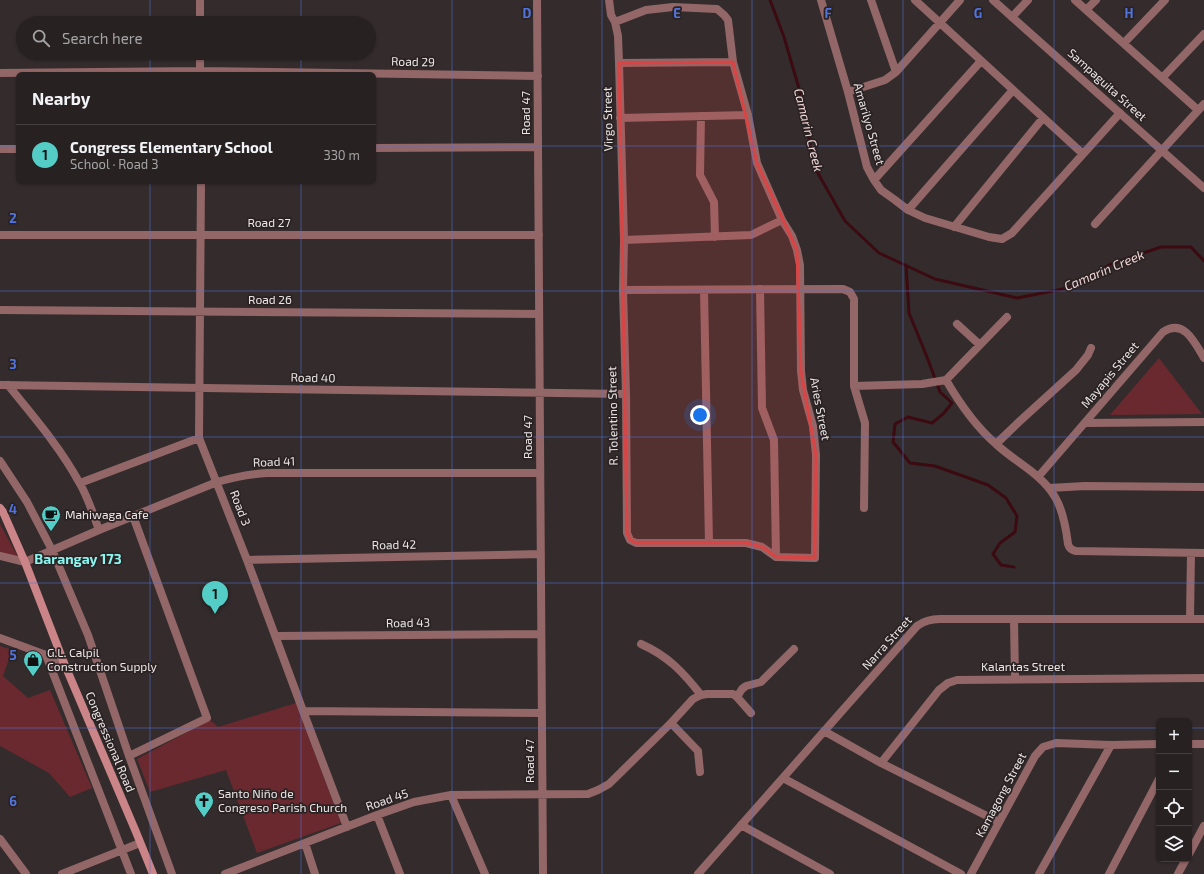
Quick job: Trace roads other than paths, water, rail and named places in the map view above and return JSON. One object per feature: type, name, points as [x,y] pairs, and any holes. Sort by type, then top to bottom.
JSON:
[{"type":"main road","name":"Congressional Road","points":[[0,508],[25,562],[64,663],[153,874]]},
{"type":"street","points":[[200,0],[200,16]]},
{"type":"street","name":"Road 47","points":[[537,0],[543,874]]},
{"type":"street","name":"Virgo Street","points":[[609,0],[611,15],[615,22],[618,36],[624,240],[623,290]]},
{"type":"street","name":"Amarilyo Street","points":[[821,0],[848,92],[868,168],[881,190],[908,210],[925,218],[989,237],[1002,239],[1012,233],[1120,113]]},
{"type":"street","points":[[871,0],[896,72]]},
{"type":"street","points":[[916,0],[1083,154]]},
{"type":"street","points":[[848,92],[885,80],[896,72],[960,0]]},
{"type":"street","name":"Sampaguita Street","points":[[993,0],[1204,188]]},
{"type":"street","points":[[1012,17],[1028,0]]},
{"type":"street","points":[[1075,0],[1163,78],[1201,107],[1095,224]]},
{"type":"street","points":[[1087,10],[1096,0]]},
{"type":"street","points":[[1124,43],[1165,0]]},
{"type":"street","points":[[615,22],[646,10],[673,4]]},
{"type":"street","name":"Aries Street","points":[[673,4],[717,9],[728,20],[733,62],[748,115],[757,163],[782,220],[792,236],[800,265],[801,371],[803,390],[813,426],[816,455],[815,558],[776,557]]},
{"type":"street","points":[[1163,78],[1204,34]]},
{"type":"street","points":[[200,60],[200,72]]},
{"type":"street","points":[[874,180],[981,61]]},
{"type":"street","points":[[619,63],[733,62]]},
{"type":"street","name":"Road 29","points":[[0,73],[16,73]]},
{"type":"street","name":"Road 29","points":[[376,75],[538,76]]},
{"type":"street","points":[[908,210],[1013,90]]},
{"type":"street","points":[[620,118],[748,115]]},
{"type":"street","points":[[701,116],[700,175],[714,202],[715,237]]},
{"type":"street","points":[[954,227],[1043,118]]},
{"type":"street","points":[[376,148],[538,147]]},
{"type":"street","points":[[0,149],[16,149]]},
{"type":"street","name":"Road 3","points":[[201,184],[200,438],[347,827]]},
{"type":"street","points":[[624,240],[751,235],[782,220]]},
{"type":"street","name":"Road 27","points":[[0,235],[539,235]]},
{"type":"street","points":[[760,289],[762,408],[774,440],[776,557]]},
{"type":"street","points":[[623,290],[843,289],[850,292],[854,299],[854,386],[865,423],[864,508]]},
{"type":"street","name":"R. Tolentino Street","points":[[623,290],[626,394],[626,533],[630,540],[636,543],[709,543]]},
{"type":"street","points":[[704,290],[709,543],[746,543],[762,547],[776,557]]},
{"type":"street","name":"Road 26","points":[[0,310],[539,314]]},
{"type":"street","points":[[854,386],[922,384],[946,380],[1006,317]]},
{"type":"street","points":[[957,324],[980,345]]},
{"type":"street","name":"Mayapis Street","points":[[1038,477],[1168,328],[1180,328],[1186,332],[1204,358]]},
{"type":"street","points":[[996,444],[1076,370],[1088,356],[1091,348]]},
{"type":"street","points":[[946,380],[965,410],[996,444],[1038,477],[1049,488],[1059,505],[1069,548],[1076,551],[1204,554]]},
{"type":"street","points":[[4,385],[39,424],[61,454],[80,483],[99,530]]},
{"type":"street","name":"Road 40","points":[[4,385],[626,394]]},
{"type":"street","points":[[1085,423],[1204,422]]},
{"type":"street","points":[[80,483],[200,438]]},
{"type":"street","points":[[0,461],[27,502],[52,550],[88,635],[129,756],[172,874]]},
{"type":"street","name":"Road 41","points":[[25,562],[133,516],[234,476],[267,473],[540,473]]},
{"type":"street","points":[[1049,488],[1085,486],[1204,487]]},
{"type":"street","points":[[129,756],[207,718],[133,516]]},
{"type":"street","points":[[1190,619],[1191,553]]},
{"type":"street","name":"Road 42","points":[[247,560],[541,554]]},
{"type":"street","points":[[0,556],[25,562]]},
{"type":"street","points":[[1014,618],[1015,679]]},
{"type":"street","name":"Narra Street","points":[[698,874],[921,623],[928,620],[940,619],[1204,619]]},
{"type":"street","name":"Road 43","points":[[276,636],[541,634]]},
{"type":"street","points":[[0,638],[64,663]]},
{"type":"street","points":[[641,644],[655,650],[668,659],[685,675],[701,695],[733,694],[750,713]]},
{"type":"street","points":[[737,697],[746,686],[761,682],[794,649]]},
{"type":"street","points":[[46,655],[131,874]]},
{"type":"street","name":"Kalantas Street","points":[[881,763],[939,690],[948,683],[957,680],[1204,678]]},
{"type":"street","name":"Road 45","points":[[225,874],[414,802],[451,795],[588,794],[609,784],[671,723],[693,699],[701,695]]},
{"type":"street","points":[[303,711],[542,713]]},
{"type":"street","points":[[671,723],[698,751],[700,772]]},
{"type":"street","points":[[824,731],[881,763],[999,822]]},
{"type":"street","name":"Kamagong Street","points":[[971,874],[1034,756],[1043,746],[1056,743],[1111,745],[1156,744]]},
{"type":"street","points":[[1192,744],[1204,744]]},
{"type":"street","points":[[1039,874],[1111,745]]},
{"type":"street","points":[[783,778],[961,874]]},
{"type":"street","points":[[1109,874],[1156,785]]},
{"type":"street","points":[[451,795],[485,874]]},
{"type":"street","points":[[377,815],[400,874]]},
{"type":"street","points":[[741,825],[830,874]]},
{"type":"street","points":[[1192,848],[1204,826]]},
{"type":"street","points":[[0,839],[26,874]]},
{"type":"street","points":[[62,874],[140,843]]},
{"type":"street","points":[[304,843],[315,874]]},
{"type":"street","points":[[1178,874],[1184,862]]},
{"type":"street","points":[[85,865],[88,874]]},
{"type":"street","points":[[535,874],[543,865]]},
{"type":"waterway","name":"Camarin Creek","points":[[770,0],[784,37],[800,92],[815,168],[845,221],[879,253],[935,279],[1017,298],[1068,288],[1111,264],[1161,247],[1191,247],[1204,261]]},
{"type":"waterway","points":[[906,265],[909,313],[940,392],[952,403],[943,414],[932,423],[908,417],[895,424],[893,442],[910,463],[935,466],[988,485],[1006,498],[1017,516],[1015,532],[1000,543],[993,554],[1001,565],[1014,567]]},
{"type":"place","name":"Mahiwaga Cafe","points":[[51,532]]},
{"type":"place","name":"Congress Elementary School","points":[[215,614]]},
{"type":"place","name":"G.L. Calpil Construction Supply","points":[[33,677]]},
{"type":"place","name":"Santo Niño de Congreso Parish Church","points":[[204,818]]},
{"type":"district","name":"Barangay 173","points":[[78,559]]}]
